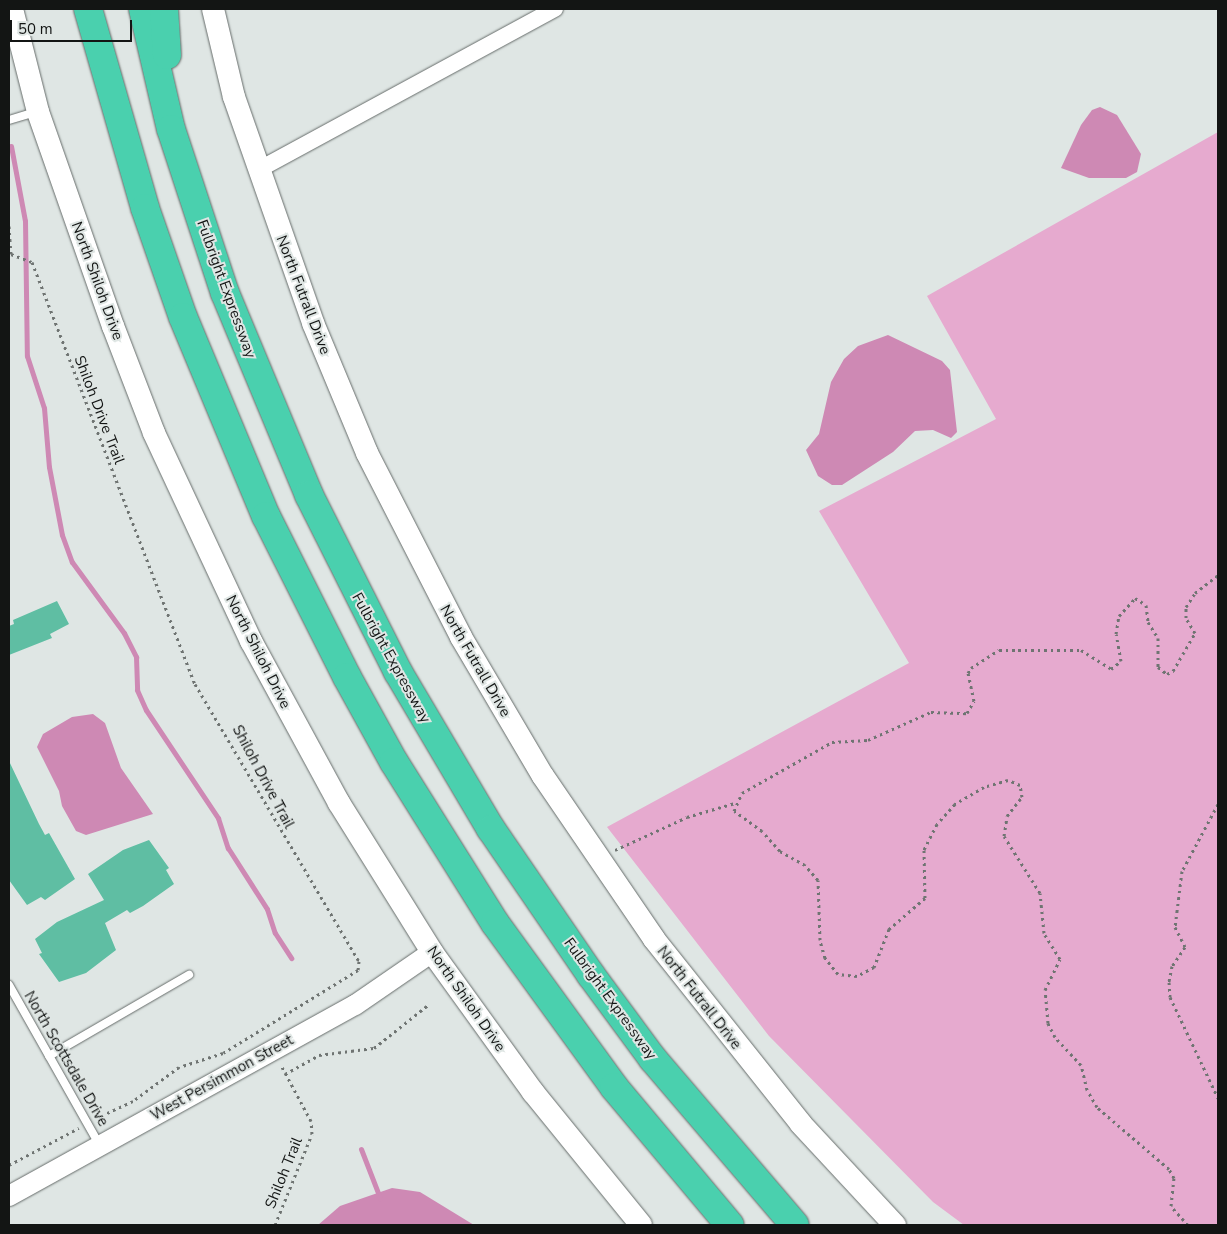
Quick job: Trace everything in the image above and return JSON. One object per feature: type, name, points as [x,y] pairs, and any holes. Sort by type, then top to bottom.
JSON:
[{"type":"highway","points":[[88,9],[145,208],[182,317],[266,516],[342,668],[399,770],[506,939],[614,1087],[730,1225]]},
{"type":"highway","name":"Fulbright Expressway","points":[[142,9],[171,129],[226,293],[305,486],[351,583],[434,737],[491,829],[591,975],[653,1059],[795,1225]]},
{"type":"highway","points":[[164,9],[171,129]]},
{"type":"main road","name":"North Shiloh Drive","points":[[12,9],[38,112],[150,424],[202,540],[284,704],[339,803],[432,952],[533,1092],[641,1225]]},
{"type":"main road","name":"North Futrall Drive","points":[[214,9],[234,97],[313,324],[367,453],[429,577],[496,699],[596,857],[666,955],[801,1124],[895,1225]]},
{"type":"street","points":[[258,170],[555,9]]},
{"type":"street","name":"West Persimmon Street","points":[[9,1196],[355,1005],[432,952]]},
{"type":"lane","points":[[9,120],[38,112]]},
{"type":"lane","points":[[49,1056],[190,975]]},
{"type":"lane","name":"North Scottsdale Drive","points":[[9,985],[100,1146]]},
{"type":"path","name":"Shiloh Drive Trail","points":[[9,226],[11,254],[16,258],[29,259],[126,512],[175,623],[195,684],[359,962],[358,970],[223,1053],[179,1067],[133,1102],[87,1124],[9,1166]]},
{"type":"path","points":[[1188,1225],[1171,1206],[1174,1178],[1169,1169],[1097,1107],[1087,1090],[1081,1064],[1055,1037],[1048,1023],[1045,990],[1060,959],[1044,932],[1040,893],[1004,836],[1007,816],[1022,797],[1020,786],[1002,780],[972,793],[955,804],[937,824],[924,850],[925,898],[889,929],[874,967],[856,976],[838,974],[825,958],[820,940],[818,880],[805,865],[780,851],[762,831],[742,819],[734,811],[735,803],[742,793],[832,742],[868,740],[931,712],[967,713],[974,701],[968,673],[971,668],[999,650],[1081,650],[1111,669],[1121,661],[1116,634],[1119,616],[1135,598],[1146,605],[1148,622],[1158,638],[1158,667],[1167,674],[1173,671],[1195,633],[1186,618],[1186,606],[1195,593],[1218,575]]},
{"type":"path","points":[[610,852],[687,817],[735,803]]},
{"type":"path","points":[[1218,804],[1182,871],[1175,927],[1185,947],[1172,966],[1169,982],[1170,997],[1218,1098]]},
{"type":"path","points":[[285,1074],[319,1055],[374,1048],[428,1005]]},
{"type":"path","name":"Shiloh Trail","points":[[272,1050],[311,1121],[312,1134],[275,1225]]},
{"type":"shaded area","points":[[1100,107],[1117,115],[1141,154],[1137,172],[1126,178],[1089,178],[1061,168],[1081,125],[1092,110]]},
{"type":"shaded area","points":[[1218,132],[1218,1225],[964,1225],[933,1202],[769,1036],[607,827],[909,663],[819,511],[996,419],[927,296]]},
{"type":"shaded area","points":[[888,335],[942,361],[950,370],[957,432],[951,438],[933,430],[915,431],[893,452],[842,485],[832,485],[818,476],[806,450],[819,434],[831,382],[844,359],[858,346]]},
{"type":"shaded area","points":[[93,714],[105,723],[121,768],[153,814],[86,835],[76,831],[62,806],[59,791],[37,747],[43,734],[72,717]]},
{"type":"shaded area","points":[[392,1188],[420,1192],[474,1225],[318,1225],[340,1206]]},
{"type":"building","points":[[57,601],[69,624],[50,634],[52,638],[9,655],[9,626],[14,624],[13,620]]},
{"type":"building","points":[[9,761],[45,835],[49,833],[75,879],[45,900],[41,897],[27,905],[9,880]]},
{"type":"building","points":[[149,840],[169,868],[166,870],[174,884],[143,906],[130,913],[127,910],[105,923],[116,950],[86,973],[59,982],[39,954],[42,953],[35,939],[57,922],[104,900],[88,874],[123,850]]},
{"type":"waterway","points":[[11,146],[25,221],[27,356],[44,408],[49,467],[62,535],[72,562],[124,633],[136,657],[137,690],[146,710],[218,818],[228,848],[267,909],[275,933],[291,958]]},
{"type":"waterway","points":[[361,1149],[380,1198]]}]
